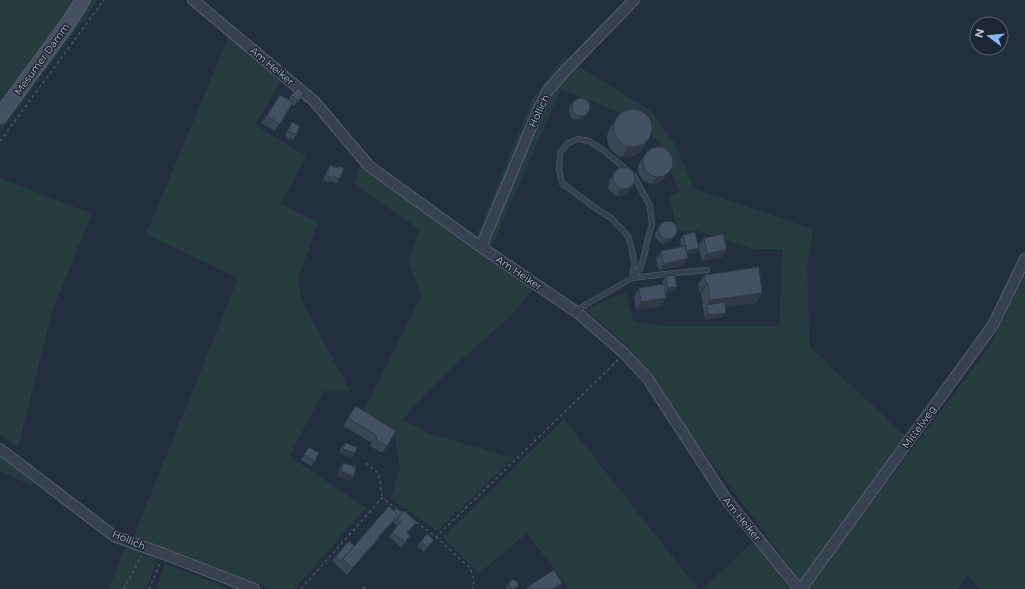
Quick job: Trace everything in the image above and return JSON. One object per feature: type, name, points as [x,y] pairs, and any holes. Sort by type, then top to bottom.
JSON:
[{"type":"main road","name":"Mesumer Damm","points":[[0,116],[69,22],[83,0]]},
{"type":"street","name":"Am Heiker","points":[[193,0],[314,101],[369,166],[481,247],[576,311],[624,353],[648,379],[726,499],[800,589]]},
{"type":"street","name":"Hollich","points":[[481,247],[547,92],[564,72],[634,0]]},
{"type":"street","name":"Mittelweg","points":[[800,589],[993,325],[1025,259]]},
{"type":"street","name":"Hollich","points":[[0,449],[114,536],[254,589]]},
{"type":"lane","points":[[576,311],[632,278],[640,269],[652,225],[650,206],[634,176],[603,150],[589,141],[578,139],[568,143],[560,153],[559,170],[562,183],[611,218],[628,236],[634,264],[632,278]]},
{"type":"lane","points":[[632,278],[707,270]]},
{"type":"path","points":[[0,140],[104,0]]},
{"type":"path","points":[[436,537],[624,353]]},
{"type":"path","points":[[301,589],[382,498],[380,480],[377,472],[366,463]]},
{"type":"path","points":[[382,498],[406,515]]},
{"type":"path","points":[[412,519],[436,537],[470,568],[474,579],[473,589]]},
{"type":"path","points":[[124,589],[146,547]]},
{"type":"path","points":[[149,589],[164,554]]},
{"type":"green space","points":[[0,0],[98,0],[0,133],[0,100],[3,95],[0,92]]},
{"type":"green space","points":[[229,36],[281,81],[255,125],[306,156],[281,204],[318,222],[299,276],[300,297],[350,391],[324,391],[289,456],[366,508],[294,589],[270,589],[134,536],[238,278],[146,234]]},
{"type":"green space","points":[[564,56],[650,110],[674,142],[694,189],[813,229],[807,269],[810,348],[907,437],[800,580],[692,436],[630,348],[586,310],[625,292],[634,322],[667,326],[779,326],[783,249],[753,249],[695,230],[678,231],[669,196],[680,192],[659,143],[642,121],[561,89],[492,246],[476,237],[532,100]]},
{"type":"green space","points":[[360,165],[533,290],[509,317],[442,377],[402,420],[431,434],[513,458],[437,531],[391,498],[400,467],[394,429],[363,412],[421,296],[408,260],[420,230],[354,184]]},
{"type":"green space","points":[[0,178],[92,214],[53,308],[18,448],[0,434]]},
{"type":"green space","points":[[1025,274],[1025,589],[979,589],[967,575],[958,589],[807,589],[991,344]]},
{"type":"green space","points":[[564,419],[698,589],[569,589],[527,533],[479,573],[443,537]]},
{"type":"green space","points":[[0,456],[28,477],[33,486],[0,471]]},
{"type":"green space","points":[[753,542],[790,589],[703,589]]},
{"type":"green space","points":[[125,546],[158,558],[146,589],[109,589]]},
{"type":"green space","points":[[165,564],[230,589],[156,589]]},
{"type":"building","points":[[298,88],[304,93],[298,101],[291,95]]},
{"type":"building","points":[[280,95],[293,102],[280,124],[267,116]]},
{"type":"building","points":[[581,98],[587,101],[590,107],[587,113],[581,116],[575,113],[572,107],[575,101]]},
{"type":"building","points":[[629,109],[637,109],[647,114],[651,121],[651,135],[647,142],[637,147],[629,147],[619,142],[617,139],[614,132],[614,124],[619,114],[622,112]]},
{"type":"building","points":[[292,122],[300,126],[296,135],[293,133],[293,135],[291,134],[292,132],[288,131]]},
{"type":"building","points":[[658,147],[668,152],[673,162],[668,172],[658,177],[648,172],[643,162],[648,152]]},
{"type":"building","points":[[330,165],[338,168],[339,166],[344,169],[339,179],[326,175]]},
{"type":"building","points":[[624,167],[632,170],[635,178],[632,186],[624,189],[616,186],[613,178],[616,170]]},
{"type":"building","points":[[668,221],[674,224],[677,230],[674,236],[668,239],[662,236],[659,230],[662,224]]},
{"type":"building","points":[[695,232],[699,248],[687,251],[683,235]]},
{"type":"building","points":[[723,234],[727,249],[707,254],[704,238]]},
{"type":"building","points":[[685,246],[688,258],[664,264],[661,251]]},
{"type":"building","points":[[759,267],[762,293],[710,300],[708,283],[706,284],[705,275]]},
{"type":"building","points":[[675,275],[677,287],[668,288],[666,276]]},
{"type":"building","points":[[664,284],[666,298],[641,302],[639,288]]},
{"type":"building","points":[[725,302],[726,313],[708,315],[707,305]]},
{"type":"building","points":[[356,406],[396,431],[387,446],[376,439],[377,436],[348,418]]},
{"type":"building","points":[[345,443],[357,447],[355,453],[343,449]]},
{"type":"building","points":[[309,447],[319,453],[315,461],[304,455]]},
{"type":"building","points":[[343,463],[356,467],[354,476],[341,471]]},
{"type":"building","points":[[389,506],[398,515],[352,568],[343,559]]},
{"type":"building","points":[[397,508],[402,513],[396,521],[394,519],[398,515],[394,511]]},
{"type":"building","points":[[404,511],[417,522],[407,532],[410,536],[404,542],[392,532],[401,522],[397,518]]},
{"type":"building","points":[[427,534],[434,540],[427,547],[421,541]]},
{"type":"building","points":[[349,541],[354,546],[341,561],[336,556]]},
{"type":"building","points":[[554,570],[562,583],[552,589],[531,589],[529,586]]},
{"type":"building","points":[[513,579],[519,585],[512,589],[508,584]]}]
